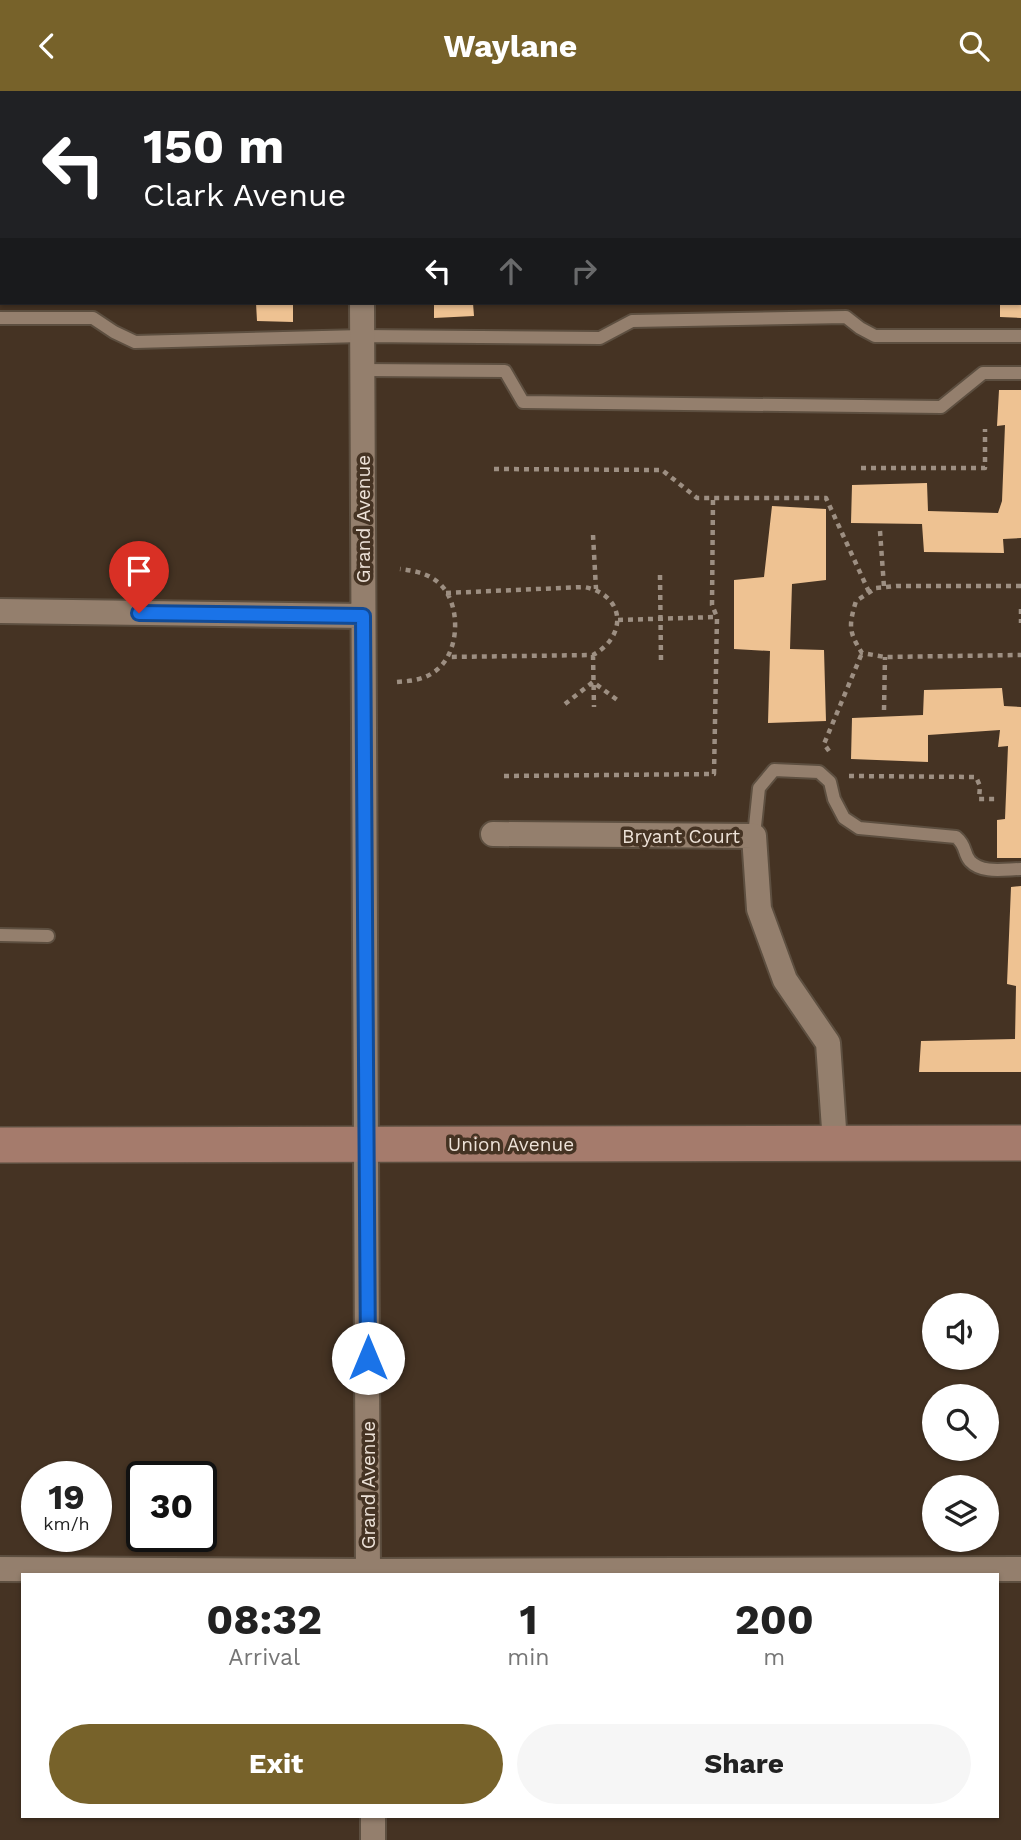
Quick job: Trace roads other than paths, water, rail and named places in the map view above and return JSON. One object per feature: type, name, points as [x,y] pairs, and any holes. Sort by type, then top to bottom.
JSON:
[{"type":"main road","name":"Union Avenue","points":[[0,1145],[1021,1143]]},
{"type":"street","name":"Grand Avenue","points":[[362,305],[368,1573]]},
{"type":"street","points":[[0,611],[363,616]]},
{"type":"street","name":"Bryant Court","points":[[493,834],[754,836],[759,909],[785,980],[828,1043],[835,1143]]},
{"type":"street","points":[[0,1569],[368,1573],[1021,1569]]},
{"type":"street","points":[[373,1818],[373,1840]]},
{"type":"lane","points":[[0,318],[93,317],[114,332],[135,342],[362,336],[600,338],[632,321],[846,317],[875,336],[1021,336]]},
{"type":"lane","points":[[362,370],[505,371],[523,402],[941,407],[983,373],[1021,373]]},
{"type":"lane","points":[[754,836],[758,788],[774,770],[819,772],[830,782],[834,799],[844,818],[859,828],[956,837],[964,843],[969,860],[982,869],[1021,869]]},
{"type":"lane","points":[[0,935],[48,936]]}]
